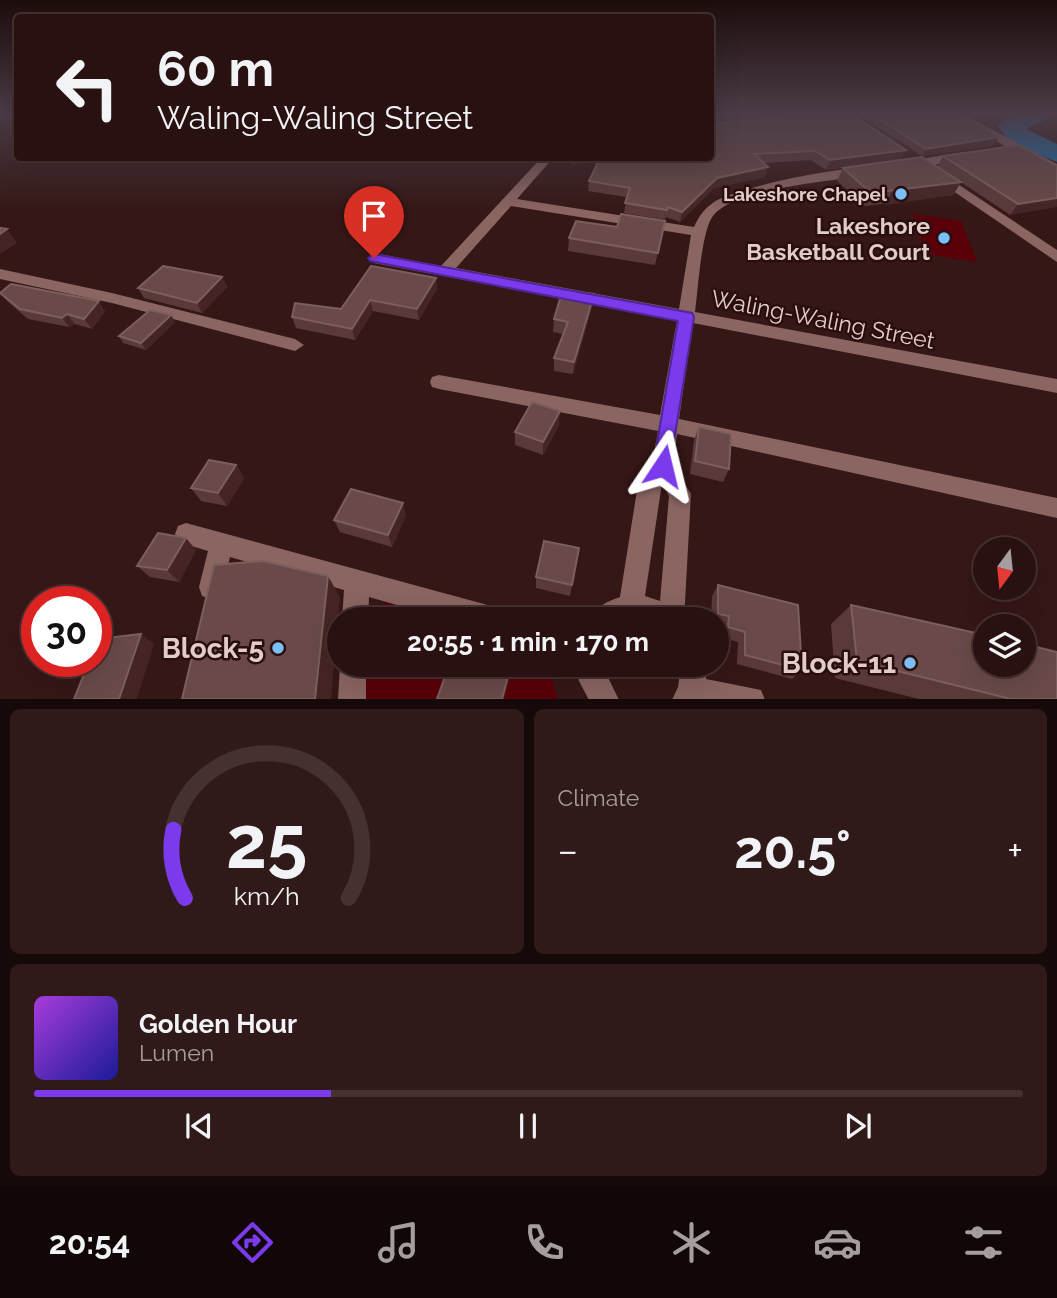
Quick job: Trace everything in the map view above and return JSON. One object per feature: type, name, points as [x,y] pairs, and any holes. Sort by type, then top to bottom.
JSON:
[{"type":"street","points":[[1011,146],[1057,168]]},
{"type":"street","points":[[899,148],[1057,257]]},
{"type":"street","points":[[631,606],[649,484],[663,466],[699,232],[709,211],[740,195],[783,184],[1015,148]]},
{"type":"street","points":[[444,272],[544,161]]},
{"type":"street","points":[[509,201],[699,232]]},
{"type":"street","name":"Waling-Waling Street","points":[[374,258],[1057,386]]},
{"type":"street","points":[[0,274],[112,298],[295,345]]},
{"type":"street","points":[[439,382],[670,425],[1057,508]]},
{"type":"street","points":[[663,466],[680,494],[671,607]]},
{"type":"street","points":[[186,534],[448,607]]},
{"type":"street","points":[[206,608],[222,543]]},
{"type":"street","points":[[356,607],[357,582]]},
{"type":"street","points":[[627,607],[636,607]]},
{"type":"street","points":[[352,699],[353,677]]},
{"type":"street","points":[[592,677],[606,699]]},
{"type":"street","points":[[690,685],[751,699]]},
{"type":"shaded area","name":"Lakeshore Basketball Court","points":[[913,214],[961,221],[977,262],[925,254]]},
{"type":"shaded area","points":[[386,602],[404,607],[379,607]]},
{"type":"shaded area","points":[[365,677],[552,677],[558,699],[364,699]]},
{"type":"building","points":[[714,146],[899,146],[906,150],[830,160],[815,151],[754,154],[768,167],[717,178],[682,212],[668,207],[667,210],[625,203],[630,188],[589,181],[599,161],[714,161]]},
{"type":"building","points":[[921,146],[947,146],[926,149]]},
{"type":"building","points":[[1020,146],[1057,166],[1057,198],[1018,204],[943,156]]},
{"type":"building","points":[[922,157],[961,182],[871,193],[843,168]]},
{"type":"building","points":[[621,214],[665,221],[658,253],[569,238],[576,221],[617,227]]},
{"type":"building","points":[[163,266],[222,277],[197,303],[138,288]]},
{"type":"building","points":[[371,266],[436,278],[417,309],[370,300],[352,329],[292,317],[295,303],[341,309]]},
{"type":"building","points":[[11,284],[99,301],[84,319],[67,314],[62,318],[20,309],[0,293]]},
{"type":"building","points":[[562,292],[594,294],[574,362],[554,358],[568,322],[554,319]]},
{"type":"building","points":[[150,310],[171,315],[141,343],[119,336]]},
{"type":"building","points":[[532,402],[560,411],[543,442],[515,432]]},
{"type":"building","points":[[699,427],[731,434],[729,469],[695,461]]},
{"type":"building","points":[[209,460],[236,465],[218,493],[191,488]]},
{"type":"building","points":[[351,489],[403,503],[388,535],[334,520]]},
{"type":"building","points":[[158,533],[186,538],[167,570],[137,566]]},
{"type":"building","points":[[544,541],[579,548],[572,585],[536,577]]},
{"type":"building","name":"Block-5","points":[[263,561],[328,576],[315,699],[182,699],[214,565]]},
{"type":"building","points":[[718,585],[798,605],[802,670],[745,655],[745,632],[729,627],[729,607],[718,607]]},
{"type":"building","points":[[851,605],[973,632],[973,677],[1036,677],[1036,647],[1057,652],[1057,699],[1011,699],[857,661]]},
{"type":"building","points":[[141,634],[119,699],[74,699],[83,677],[112,677],[112,637]]},
{"type":"building","points":[[445,677],[508,677],[502,699],[437,699]]},
{"type":"waterway","points":[[1039,146],[1057,154]]},
{"type":"place","name":"Lakeshore Chapel","points":[[901,194]]},
{"type":"place","name":"Lakeshore Basketball Court","points":[[944,238]]},
{"type":"place","name":"Block-5","points":[[278,648]]},
{"type":"place","name":"Block-11","points":[[910,663]]},
{"type":"route","points":[[374,258],[686,317],[663,466]]}]
